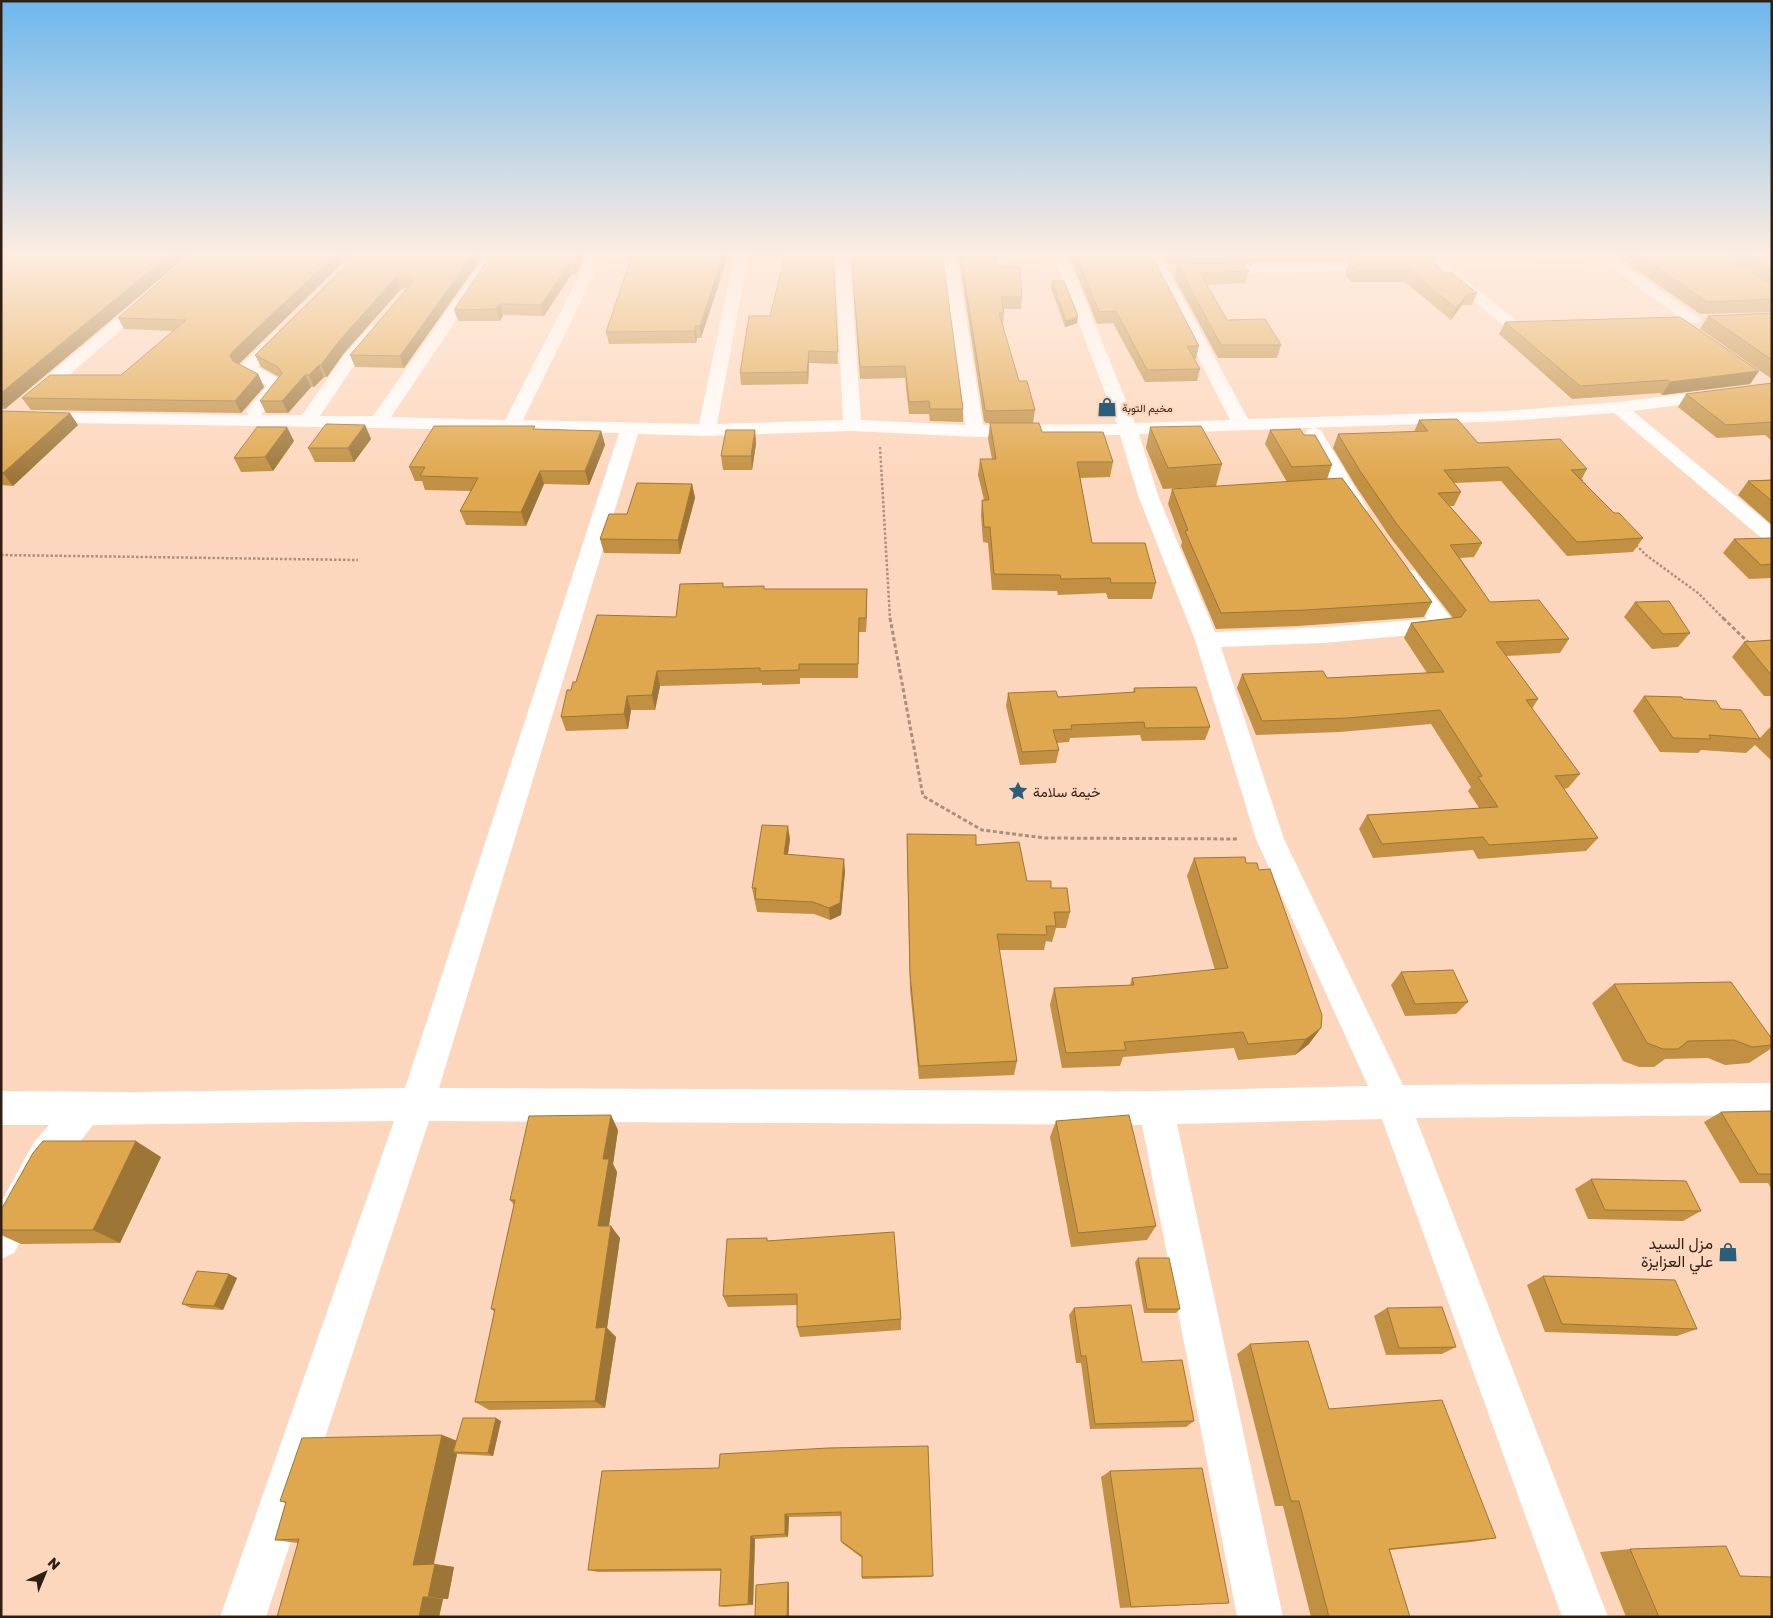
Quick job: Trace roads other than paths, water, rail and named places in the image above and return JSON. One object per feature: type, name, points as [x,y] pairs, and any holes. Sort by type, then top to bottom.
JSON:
[{"type":"street","points":[[5,416],[112,328]]},
{"type":"street","points":[[246,422],[277,385],[247,368],[288,328]]},
{"type":"street","points":[[307,422],[351,358],[377,328]]},
{"type":"street","points":[[378,422],[443,328]]},
{"type":"street","points":[[511,426],[560,328]]},
{"type":"street","points":[[707,430],[727,328]]},
{"type":"street","points":[[846,328],[852,425]]},
{"type":"street","points":[[960,328],[975,431]]},
{"type":"street","points":[[1088,328],[1128,429],[1159,498],[1207,640],[1270,839],[1393,1102],[1585,1617]]},
{"type":"street","points":[[1190,328],[1242,425]]},
{"type":"street","points":[[1755,377],[1771,388]]},
{"type":"street","points":[[5,416],[707,430],[852,425],[975,431],[1128,429],[1506,416],[1618,407],[1771,388]]},
{"type":"street","points":[[1618,407],[1772,537]]},
{"type":"street","points":[[1308,424],[1333,486],[1370,526]]},
{"type":"street","points":[[243,1617],[417,1104],[630,429]]},
{"type":"street","points":[[1207,640],[1324,635],[1444,625],[1392,557]]},
{"type":"street","points":[[1,1108],[84,1109],[417,1104],[1156,1108],[1393,1102],[1772,1099]]},
{"type":"street","points":[[1156,1108],[1260,1617]]},
{"type":"street","points":[[1,1240],[47,1154],[84,1109]]},
{"type":"place","name":"مخيم التوبة","points":[[1107,407]]},
{"type":"place","name":"خيمة سلامة","points":[[1018,791]]},
{"type":"place","name":"مزل السيد علي العزايزة","points":[[1728,1252]]}]
